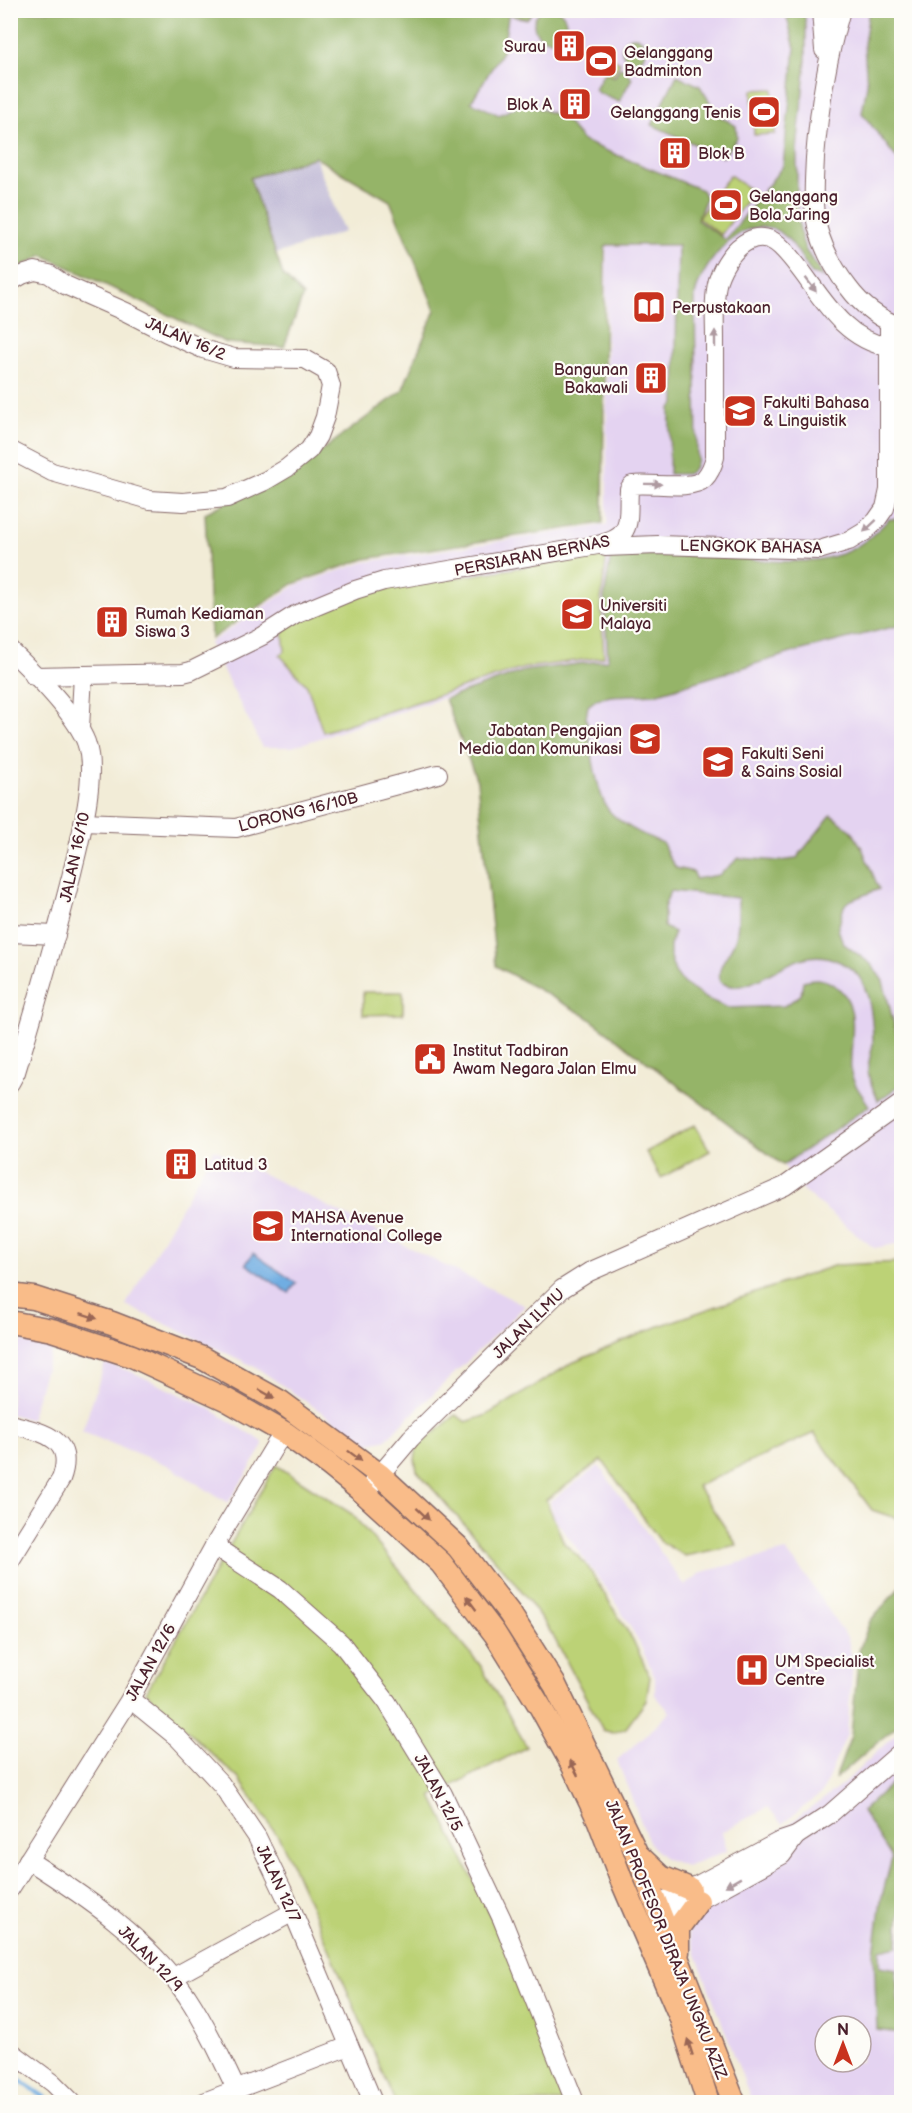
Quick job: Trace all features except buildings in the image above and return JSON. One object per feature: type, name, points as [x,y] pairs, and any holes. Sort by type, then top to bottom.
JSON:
[{"type":"main road","name":"JALAN PROFESOR DIRAJA UNGKU AZIZ","points":[[10,1295],[34,1298],[112,1323],[202,1359],[281,1402],[380,1475],[458,1547],[510,1614],[555,1685],[634,1850],[680,1961],[734,2103]]},
{"type":"main road","name":"JALAN PROFESOR DIRAJA UNGKU AZIZ","points":[[10,1322],[52,1330],[132,1356],[227,1400],[285,1433],[364,1493],[441,1563],[495,1634],[573,1766],[599,1821],[680,2016],[708,2103]]},
{"type":"main road","points":[[599,1821],[622,1863],[658,1912],[665,1982]]},
{"type":"main road","points":[[634,1850],[649,1867],[694,1895],[678,1928],[677,1945],[680,1961]]},
{"type":"street","points":[[821,10],[824,79],[813,197],[816,224],[822,243],[840,278],[862,304],[895,325]]},
{"type":"street","points":[[824,79],[841,10]]},
{"type":"street","name":"PERSIARAN BERNAS","points":[[34,676],[183,674],[262,636],[295,615],[384,581],[598,545],[620,537],[626,532],[629,489],[632,485],[698,483],[708,474],[715,457],[716,292],[723,267],[741,244],[759,237],[774,241],[781,247],[827,307],[842,321],[872,342],[888,347]]},
{"type":"street","name":"JALAN 16/2","points":[[10,282],[22,274],[35,271],[49,274],[65,285],[202,349],[234,358],[305,359],[326,371],[331,386],[325,417],[318,436],[309,450],[280,473],[227,498],[183,502],[150,501],[52,472],[10,450]]},
{"type":"street","name":"LENGKOK BAHASA","points":[[598,545],[614,548],[658,545],[819,550],[849,541],[864,532],[885,508],[889,490],[888,347],[895,325]]},
{"type":"street","points":[[628,515],[635,528],[658,545]]},
{"type":"street","name":"JALAN 16/10","points":[[10,650],[80,728],[87,744],[89,758],[89,779],[83,822],[56,935],[16,1072],[10,1083]]},
{"type":"street","points":[[56,699],[83,676]]},
{"type":"street","points":[[80,728],[83,676]]},
{"type":"street","name":"LORONG 16/10B","points":[[83,822],[236,828],[438,774]]},
{"type":"street","points":[[10,933],[56,935]]},
{"type":"street","name":"JALAN ILMU","points":[[364,1493],[411,1438],[562,1288],[589,1272],[785,1186],[902,1103]]},
{"type":"street","points":[[10,1424],[35,1430],[57,1441],[64,1450],[66,1465],[61,1479],[10,1561]]},
{"type":"street","name":"JALAN 12/6","points":[[13,1879],[28,1860],[130,1699],[214,1546],[285,1433]]},
{"type":"street","name":"JALAN 12/5","points":[[214,1546],[280,1590],[341,1643],[387,1702],[443,1794],[502,1919],[575,2103]]},
{"type":"street","name":"JALAN 12/7","points":[[130,1699],[178,1738],[221,1784],[257,1837],[293,1912],[373,2103]]},
{"type":"street","points":[[658,1912],[782,1855],[796,1836],[830,1814],[902,1751]]},
{"type":"street","name":"JALAN 12/9","points":[[28,1860],[111,1916],[156,1960],[186,1995],[216,2046],[236,2089]]},
{"type":"street","points":[[172,1978],[293,1912]]},
{"type":"street","points":[[204,2103],[349,2046]]},
{"type":"street","points":[[10,2051],[53,2083],[72,2103]]},
{"type":"shaded area","name":"Universiti Malaya","points":[[509,11],[901,11],[901,1243],[874,1248],[807,1194],[783,1165],[586,1016],[524,672],[292,747],[262,747],[209,643],[296,585],[365,562],[607,525],[606,162],[471,102],[503,50]]},
{"type":"shaded area","points":[[315,157],[344,232],[276,254],[250,178]]},
{"type":"shaded area","name":"MAHSA Avenue International College","points":[[214,1149],[525,1306],[385,1440],[367,1443],[257,1368],[126,1305]]},
{"type":"shaded area","points":[[10,1338],[52,1349],[30,1420],[11,1414]]},
{"type":"shaded area","points":[[105,1363],[132,1372],[207,1407],[263,1442],[262,1449],[228,1503],[167,1465],[82,1432]]},
{"type":"shaded area","name":"UM Specialist Centre","points":[[599,1466],[685,1586],[702,1572],[786,1551],[848,1639],[853,1662],[847,1734],[822,1793],[782,1824],[768,1807],[722,1832],[727,1851],[686,1866],[666,1859],[650,1845],[617,1760],[670,1712],[655,1695],[655,1678],[637,1638],[614,1600],[554,1517],[550,1501]]},
{"type":"shaded area","points":[[901,1729],[901,2102],[752,2102],[688,1933],[702,1910],[785,1859],[772,1836],[841,1786]]},
{"type":"green space","points":[[550,8],[561,13],[566,24],[561,35],[550,40],[539,35],[534,24],[539,13]]},
{"type":"green space","points":[[11,11],[509,11],[503,50],[471,102],[499,115],[525,103],[562,117],[583,141],[702,190],[706,198],[697,220],[726,240],[783,166],[795,48],[787,18],[804,11],[806,60],[797,150],[797,210],[801,237],[806,251],[823,277],[812,274],[786,237],[767,227],[753,228],[740,233],[716,255],[699,282],[695,295],[697,459],[694,469],[687,474],[669,474],[670,409],[675,404],[678,245],[608,245],[605,248],[603,523],[365,559],[293,584],[211,639],[205,513],[305,463],[402,391],[435,310],[390,201],[315,157],[250,178],[283,275],[303,296],[284,347],[227,343],[43,255],[11,272]]},
{"type":"green space","points":[[509,11],[534,11],[527,19],[513,16]]},
{"type":"green space","points":[[869,11],[901,11],[901,164],[862,113],[867,85],[864,44]]},
{"type":"green space","points":[[634,37],[643,40],[646,49],[643,58],[634,61],[625,58],[622,49],[625,40]]},
{"type":"green space","name":"Gelanggang Badminton","points":[[588,46],[620,62],[613,76],[581,60]]},
{"type":"green space","points":[[620,67],[625,69],[632,78],[619,102],[598,93],[595,89],[604,73],[615,77]]},
{"type":"green space","points":[[677,75],[700,86],[718,115],[736,126],[737,138],[723,157],[652,125]]},
{"type":"green space","name":"Gelanggang Tenis","points":[[773,89],[775,134],[754,135],[752,90]]},
{"type":"green space","name":"Gelanggang Bola Jaring","points":[[730,175],[753,192],[721,235],[698,218]]},
{"type":"green space","points":[[889,519],[901,519],[901,625],[798,651],[655,694],[597,699],[588,706],[586,718],[598,782],[606,806],[629,827],[663,843],[676,868],[694,872],[695,879],[719,875],[739,858],[779,861],[796,859],[831,815],[852,831],[862,848],[879,889],[849,901],[844,906],[838,929],[843,943],[872,965],[883,981],[896,1032],[901,1042],[901,1084],[878,1101],[868,1074],[873,1043],[871,1011],[864,987],[855,972],[840,962],[822,957],[806,958],[790,963],[747,984],[734,986],[720,982],[720,969],[736,937],[738,898],[670,891],[664,908],[664,927],[674,932],[670,945],[670,957],[675,972],[683,983],[705,998],[728,1008],[784,1006],[801,995],[803,981],[815,979],[834,985],[849,1003],[853,1026],[851,1073],[869,1106],[783,1165],[586,1016],[496,966],[477,781],[445,699],[524,671],[608,660],[604,598],[611,555],[688,555],[809,561],[841,554],[854,548],[873,535]]},
{"type":"green space","points":[[607,554],[601,600],[604,657],[524,668],[323,732],[307,686],[280,655],[285,651],[283,634],[286,626],[368,591]]},
{"type":"green space","points":[[363,992],[403,992],[403,1014],[363,1015]]},
{"type":"green space","points":[[695,1125],[710,1151],[661,1178],[646,1152]]},
{"type":"green space","points":[[901,1262],[901,1520],[872,1510],[814,1433],[697,1486],[737,1545],[685,1556],[661,1542],[602,1460],[546,1500],[564,1543],[586,1564],[633,1640],[650,1677],[646,1701],[626,1728],[613,1733],[603,1730],[552,1634],[519,1587],[417,1471],[415,1460],[417,1447],[456,1415],[466,1422],[487,1415],[572,1363],[659,1326],[836,1265]]},
{"type":"green space","points":[[276,1465],[352,1514],[480,1665],[527,1747],[432,1796],[495,1924],[565,2102],[395,2102],[281,1841],[240,1780],[146,1692]]},
{"type":"green space","points":[[901,1586],[901,1722],[835,1779],[851,1736],[859,1651],[870,1621]]},
{"type":"green space","points":[[901,1774],[902,1908],[900,1909],[898,1946],[880,1950],[880,1966],[896,1969],[898,2002],[901,2003],[901,2033],[877,2030],[874,1954],[881,1900],[892,1858],[862,1811]]},
{"type":"water","points":[[253,1253],[296,1283],[289,1293],[246,1264]]},
{"type":"waterway","points":[[10,2074],[52,2102]]},
{"type":"place","name":"Surau","points":[[569,46]]},
{"type":"place","name":"Gelanggang Badminton","points":[[601,61]]},
{"type":"place","name":"Blok A","points":[[575,104]]},
{"type":"place","name":"Gelanggang Tenis","points":[[764,112]]},
{"type":"place","name":"Blok B","points":[[675,153]]},
{"type":"place","name":"Gelanggang Bola Jaring","points":[[726,205]]},
{"type":"place","name":"Perpustakaan","points":[[649,307]]},
{"type":"place","name":"Bangunan Bakawali","points":[[651,378]]},
{"type":"place","name":"Fakulti Bahasa & Linguistik","points":[[740,411]]},
{"type":"place","name":"Universiti Malaya","points":[[577,614]]},
{"type":"place","name":"Rumah Kediaman Siswa 3","points":[[112,622]]},
{"type":"place","name":"Jabatan Pengajian Media dan Komunikasi","points":[[645,739]]},
{"type":"place","name":"Fakulti Seni & Sains Sosial","points":[[718,762]]},
{"type":"place","name":"Institut Tadbiran Awam Negara Jalan Elmu","points":[[430,1059]]},
{"type":"place","name":"Latitud 3","points":[[181,1164]]},
{"type":"place","name":"MAHSA Avenue International College","points":[[268,1226]]},
{"type":"place","name":"UM Specialist Centre","points":[[752,1670]]}]
